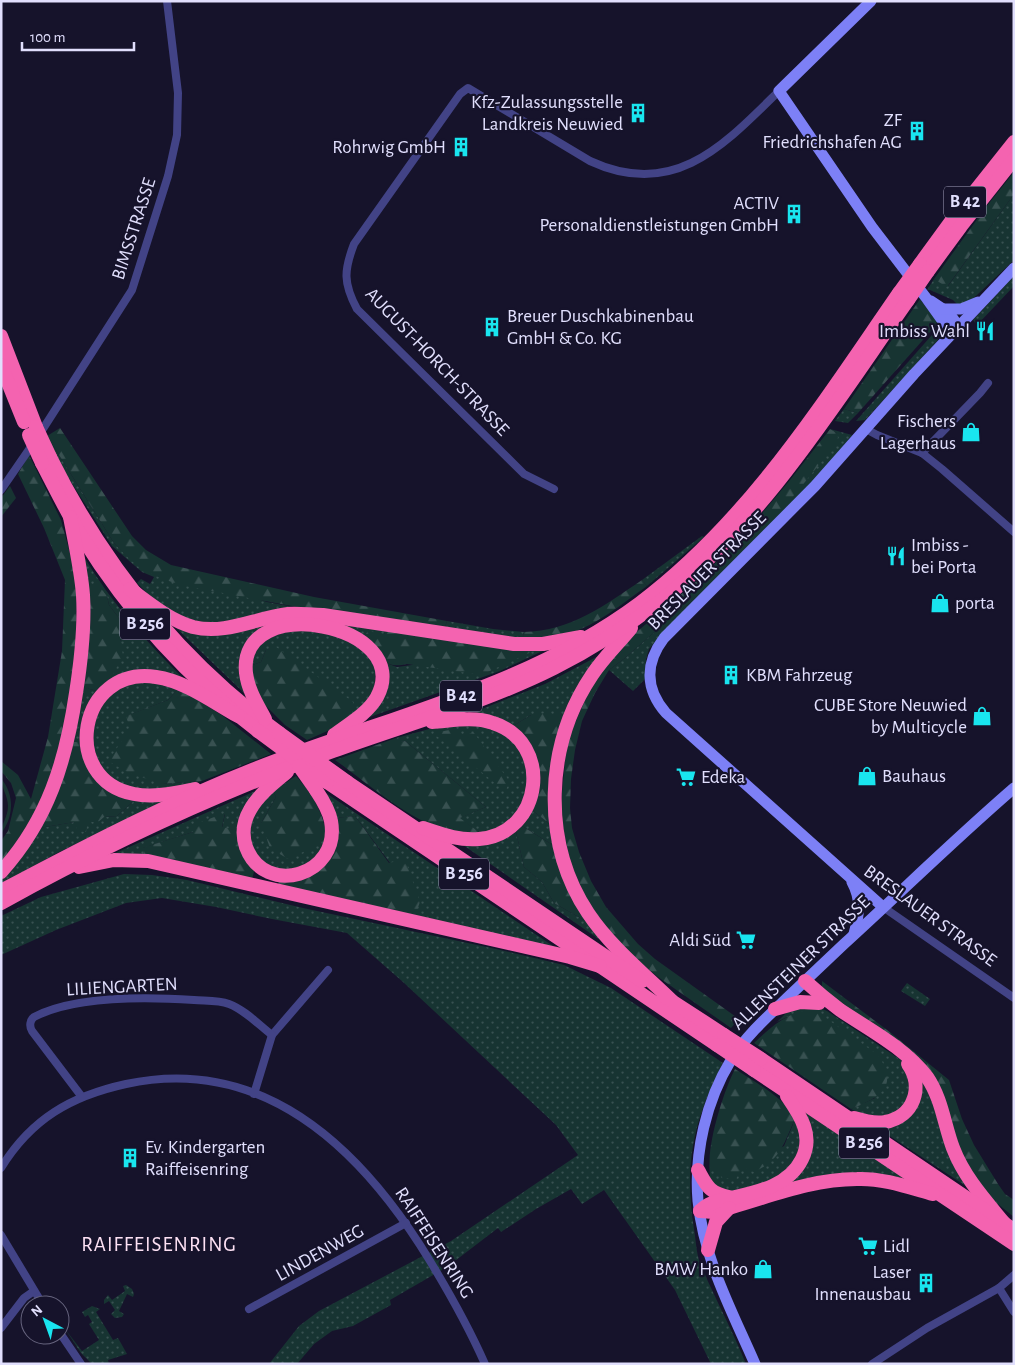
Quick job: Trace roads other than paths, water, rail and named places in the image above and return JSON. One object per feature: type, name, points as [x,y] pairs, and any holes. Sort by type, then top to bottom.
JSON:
[{"type":"highway","name":"B 42","points":[[924,267],[952,220],[1014,142]]},
{"type":"highway","name":"B 42","points":[[1,903],[114,844],[293,762],[492,695],[552,669],[604,640],[646,611],[688,578],[727,540],[766,496],[808,432],[924,267],[1014,159]]},
{"type":"highway","name":"B 256","points":[[1,336],[32,431]]},
{"type":"highway","name":"B 256","points":[[1,365],[70,516],[106,574],[136,613],[176,658],[238,716],[268,729],[293,762],[322,786],[600,966],[846,1117],[1009,1226]]},
{"type":"highway","name":"B 42","points":[[1,891],[111,834],[214,786],[322,744],[490,685],[546,660],[594,633],[639,604],[682,569],[751,498],[808,432]]},
{"type":"highway","name":"B 256","points":[[46,460],[130,589],[199,666],[268,729],[672,1001],[721,1040]]},
{"type":"highway","points":[[1,872],[29,836],[48,801],[61,765],[73,712],[82,656],[83,608],[80,572],[70,516]]},
{"type":"highway","points":[[130,589],[162,612],[179,621],[208,629],[222,630],[277,616],[301,614],[323,615],[514,644],[543,644],[594,633]]},
{"type":"highway","points":[[646,611],[592,675],[571,714],[557,768],[555,792],[556,817],[566,867],[574,888],[588,912],[613,944],[672,1001]]},
{"type":"highway","points":[[268,729],[250,688],[246,671],[248,654],[258,638],[273,628],[288,625],[324,628],[348,634],[363,642],[374,654],[381,668],[381,686],[367,709],[322,744]]},
{"type":"highway","points":[[214,786],[148,796],[133,794],[118,788],[104,779],[90,758],[86,741],[89,715],[98,700],[109,688],[131,678],[148,676],[164,678],[186,687],[238,716]]},
{"type":"highway","points":[[411,825],[460,838],[480,839],[498,834],[515,823],[525,812],[531,797],[534,780],[528,754],[518,739],[502,726],[482,720],[413,723]]},
{"type":"highway","points":[[293,762],[253,804],[245,822],[243,832],[248,850],[252,858],[267,871],[285,876],[304,873],[312,869],[326,854],[332,836],[331,820],[322,786]]},
{"type":"highway","points":[[59,872],[105,861],[148,861],[562,955],[600,966]]},
{"type":"highway","points":[[805,981],[807,992],[819,1003],[897,1053],[910,1066],[917,1083],[917,1091],[909,1108],[896,1119],[888,1122],[871,1122],[846,1117]]},
{"type":"highway","points":[[805,981],[838,1008],[903,1053],[919,1068],[938,1097],[952,1147],[961,1166],[974,1185],[1009,1226]]},
{"type":"highway","points":[[775,1010],[800,1002],[819,1003]]},
{"type":"highway","name":"B 256","points":[[758,1064],[782,1089],[1014,1244]]},
{"type":"highway","points":[[708,1250],[716,1222],[730,1203],[784,1180],[796,1169],[804,1156],[807,1140],[805,1127],[782,1089]]},
{"type":"highway","points":[[698,1170],[706,1185],[730,1203]]},
{"type":"highway","points":[[700,1211],[712,1202],[730,1203],[809,1186],[858,1178],[896,1183],[946,1197]]},
{"type":"street","name":"BIMSSTRASSE","points":[[1,490],[39,435],[132,290],[168,176],[177,135],[178,93],[167,1]]},
{"type":"street","points":[[871,1],[779,91],[872,228],[927,299],[955,330]]},
{"type":"street","name":"AUGUST-HORCH-STRASSE","points":[[554,489],[524,474],[357,308],[349,294],[346,282],[346,265],[354,244],[460,94],[468,88],[596,164],[610,169],[644,173],[683,167],[708,155],[726,141],[779,91]]},
{"type":"street","name":"BRESLAUER STRASSE","points":[[1014,268],[955,330],[816,486],[664,638],[655,651],[650,668],[652,692],[666,713],[883,907],[1014,998]]},
{"type":"street","points":[[927,299],[952,316],[955,330]]},
{"type":"street","points":[[944,309],[961,309],[982,301]]},
{"type":"street","points":[[922,454],[988,383]]},
{"type":"street","points":[[866,429],[922,454],[942,468],[1014,532]]},
{"type":"street","name":"ALLENSTEINER STRASSE","points":[[755,1364],[721,1290],[708,1250],[700,1211],[698,1170],[701,1142],[706,1118],[715,1092],[743,1043],[775,1010],[883,907],[1014,788]]},
{"type":"street","points":[[850,878],[857,892],[859,902],[859,915],[854,935]]},
{"type":"street","points":[[254,1094],[272,1035],[328,970]]},
{"type":"street","name":"LILIENGARTEN","points":[[82,1097],[32,1031],[30,1023],[34,1017],[62,1006],[96,1001],[170,999],[219,1002],[237,1008],[272,1035]]},
{"type":"street","name":"RAIFFEISENRING","points":[[1,1168],[18,1144],[33,1128],[58,1109],[82,1097],[108,1088],[139,1082],[178,1079],[231,1086],[278,1103],[298,1114],[328,1136],[375,1184],[406,1224],[455,1303],[485,1364]]},
{"type":"street","name":"LINDENWEG","points":[[249,1309],[406,1224]]},
{"type":"street","points":[[1,1236],[37,1295]]},
{"type":"street","points":[[872,1364],[927,1328],[999,1288],[1014,1275]]},
{"type":"street","points":[[999,1288],[1014,1312]]},
{"type":"street","points":[[1,1328],[24,1298],[34,1291]]},
{"type":"street","points":[[69,1345],[81,1364]]},
{"type":"place","name":"Kfz-Zulassungsstelle Landkreis Neuwied","points":[[638,113]]},
{"type":"place","name":"ZF Friedrichshafen AG","points":[[917,131]]},
{"type":"place","name":"Rohrwig GmbH","points":[[461,147]]},
{"type":"place","name":"ACTIV Personaldienstleistungen GmbH","points":[[794,214]]},
{"type":"place","name":"Breuer Duschkabinenbau GmbH & Co. KG","points":[[492,327]]},
{"type":"place","name":"Imbiss Wahl","points":[[985,331]]},
{"type":"place","name":"Fischers Lagerhaus","points":[[971,432]]},
{"type":"place","name":"Imbiss - bei Porta","points":[[896,556]]},
{"type":"place","name":"porta","points":[[940,603]]},
{"type":"place","name":"KBM Fahrzeug","points":[[731,675]]},
{"type":"place","name":"CUBE Store Neuwied by Multicycle","points":[[982,716]]},
{"type":"place","name":"Bauhaus","points":[[867,776]]},
{"type":"place","name":"Edeka","points":[[686,777]]},
{"type":"place","name":"Aldi Süd","points":[[746,940]]},
{"type":"place","name":"Ev. Kindergarten Raiffeisenring","points":[[130,1158]]},
{"type":"place","name":"Lidl","points":[[868,1246]]},
{"type":"place","name":"BMW Hanko","points":[[763,1269]]},
{"type":"place","name":"Laser Innenausbau","points":[[926,1283]]},
{"type":"district","name":"RAIFFEISENRING","points":[[159,1244]]}]
